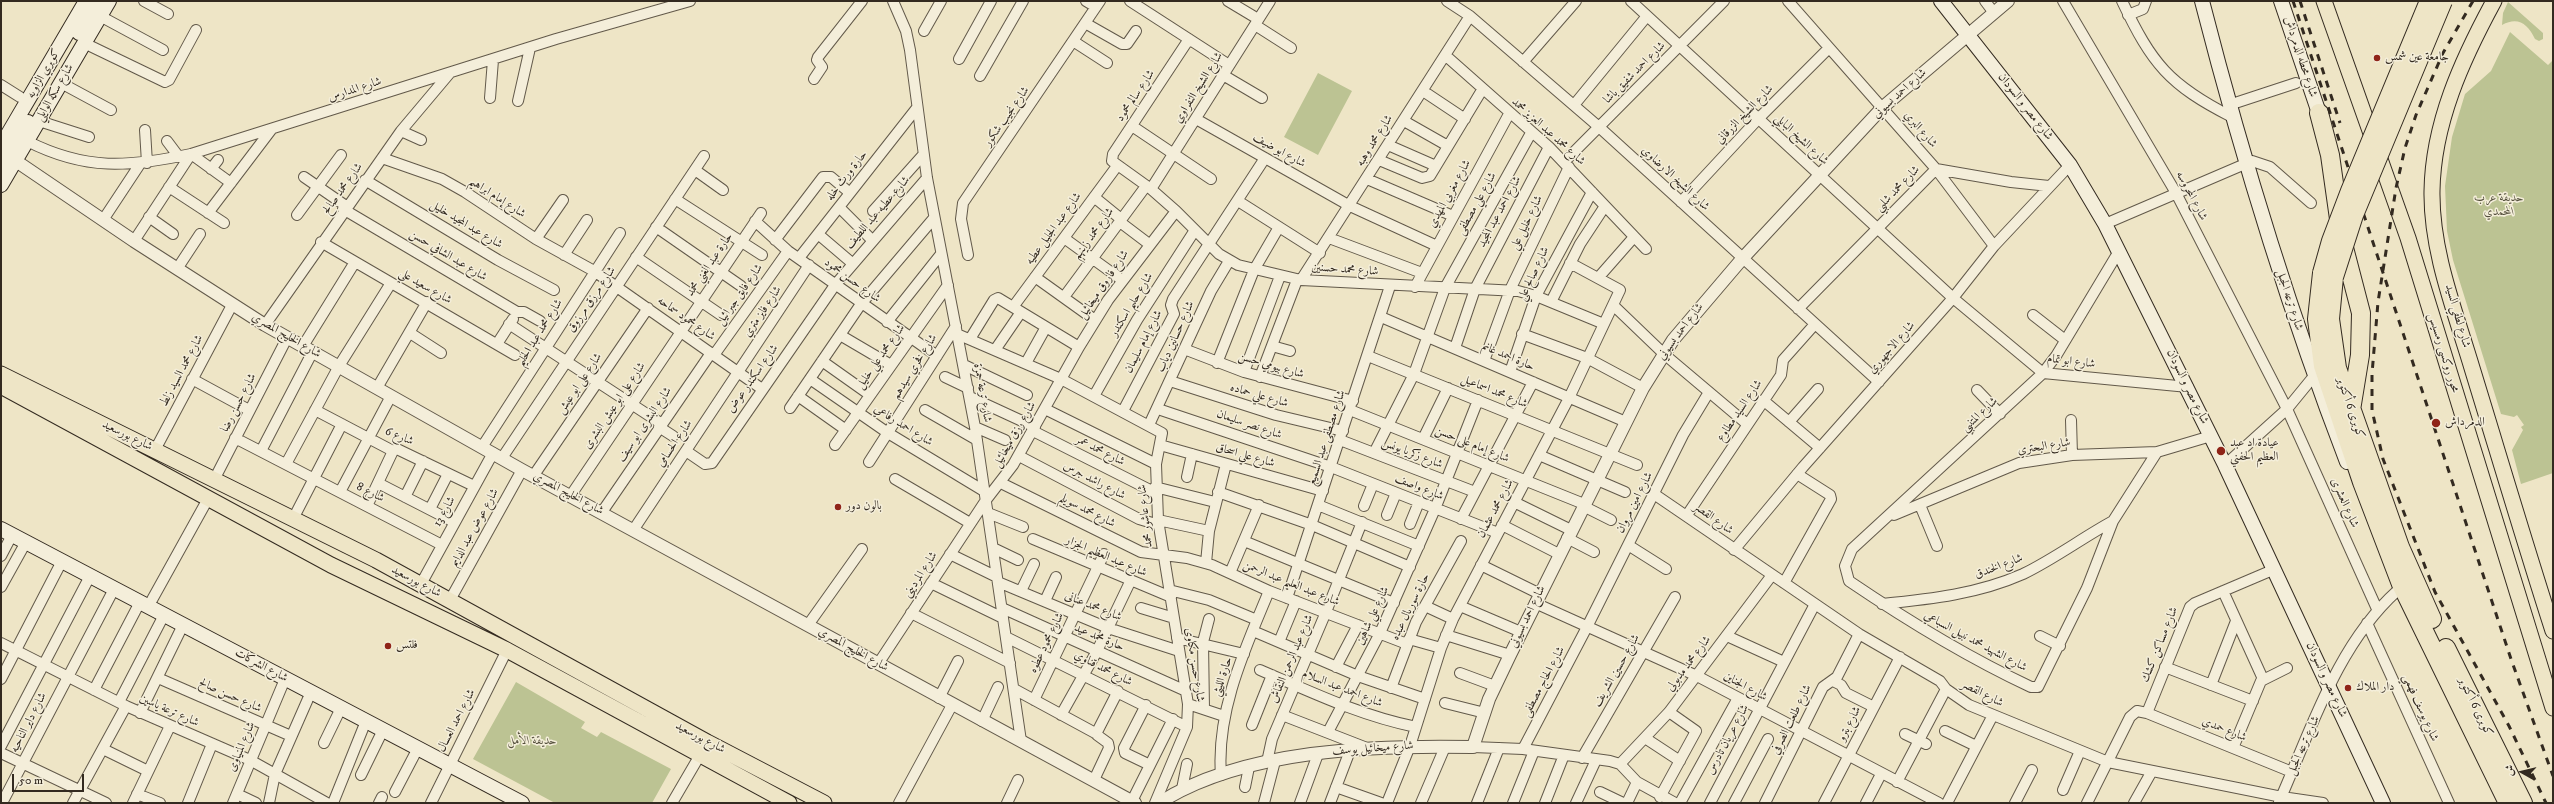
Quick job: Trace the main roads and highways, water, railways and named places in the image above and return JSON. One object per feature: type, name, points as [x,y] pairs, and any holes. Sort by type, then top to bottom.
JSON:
[{"type":"highway","name":"كوبرى 6 أكتوبر","points":[[2429,1],[2331,241],[2318,297],[2318,339],[2330,390],[2390,557],[2508,803]]},
{"type":"highway","name":"كوبرى 6 أكتوبر","points":[[2443,1],[2354,215],[2334,277],[2331,298],[2331,336],[2337,368],[2405,561],[2523,803]]},
{"type":"highway","points":[[2319,113],[2330,155],[2342,240],[2361,314],[2360,355],[2351,410]]},
{"type":"main road","points":[[1,130],[75,1]]},
{"type":"main road","name":"كوبري الزاويه","points":[[1,146],[86,1]]},
{"type":"main road","name":"كوبري الزاويه","points":[[1,166],[97,1]]},
{"type":"main road","name":"شارع سكه الوايلي","points":[[1,185],[109,1]]},
{"type":"main road","name":"شارع مصر و السودان","points":[[1941,1],[2070,165],[2105,224],[2188,387],[2385,802]]},
{"type":"main road","name":"شارع ترعه الجبل","points":[[2202,1],[2230,111],[2245,162],[2314,376],[2397,591],[2502,803]]},
{"type":"main road","name":"شارع محطه الدمرداش","points":[[2281,1],[2319,113]]},
{"type":"main road","name":"محور روكسى رمسيس","points":[[2324,1],[2408,238],[2553,708]]},
{"type":"main road","name":"شارع لطفي السيد","points":[[2494,1],[2465,58],[2443,119],[2434,169],[2432,191],[2434,225],[2453,304],[2516,516],[2553,631]]},
{"type":"main road","name":"شارع بورسعيد","points":[[1,374],[376,560],[707,742],[824,803]]},
{"type":"main road","name":"شارع بورسعيد","points":[[1,386],[209,497],[331,566],[507,650],[789,803]]},
{"type":"main road","name":"شارع الشركات","points":[[7,532],[522,803]]},
{"type":"main road","points":[[331,566],[337,564],[345,555],[342,543]]},
{"type":"main road","points":[[363,581],[365,568],[376,560]]},
{"type":"railway","points":[[2293,1],[2511,659],[2553,776]]},
{"type":"railway","points":[[2300,1],[2340,123]]},
{"type":"railway","points":[[2473,1],[2443,53],[2416,115],[2405,148],[2396,188],[2378,302],[2372,374],[2372,410],[2383,459],[2435,592],[2509,726],[2546,803]]},
{"type":"place","name":"جامعة عين شمس","points":[[2377,58]]},
{"type":"place","name":"الدمرداش","points":[[2436,423]]},
{"type":"place","name":"عيادة اد عبد العظيم الحفني","points":[[2221,451]]},
{"type":"place","name":"بالون دور","points":[[838,507]]},
{"type":"place","name":"فلتس","points":[[388,646]]},
{"type":"place","name":"دار الملاك","points":[[2348,688]]},
{"type":"park label","name":"حديقة عرب المحمدي","points":[[2499,206]]},
{"type":"park label","name":"حديقة الأمل","points":[[532,742]]}]
